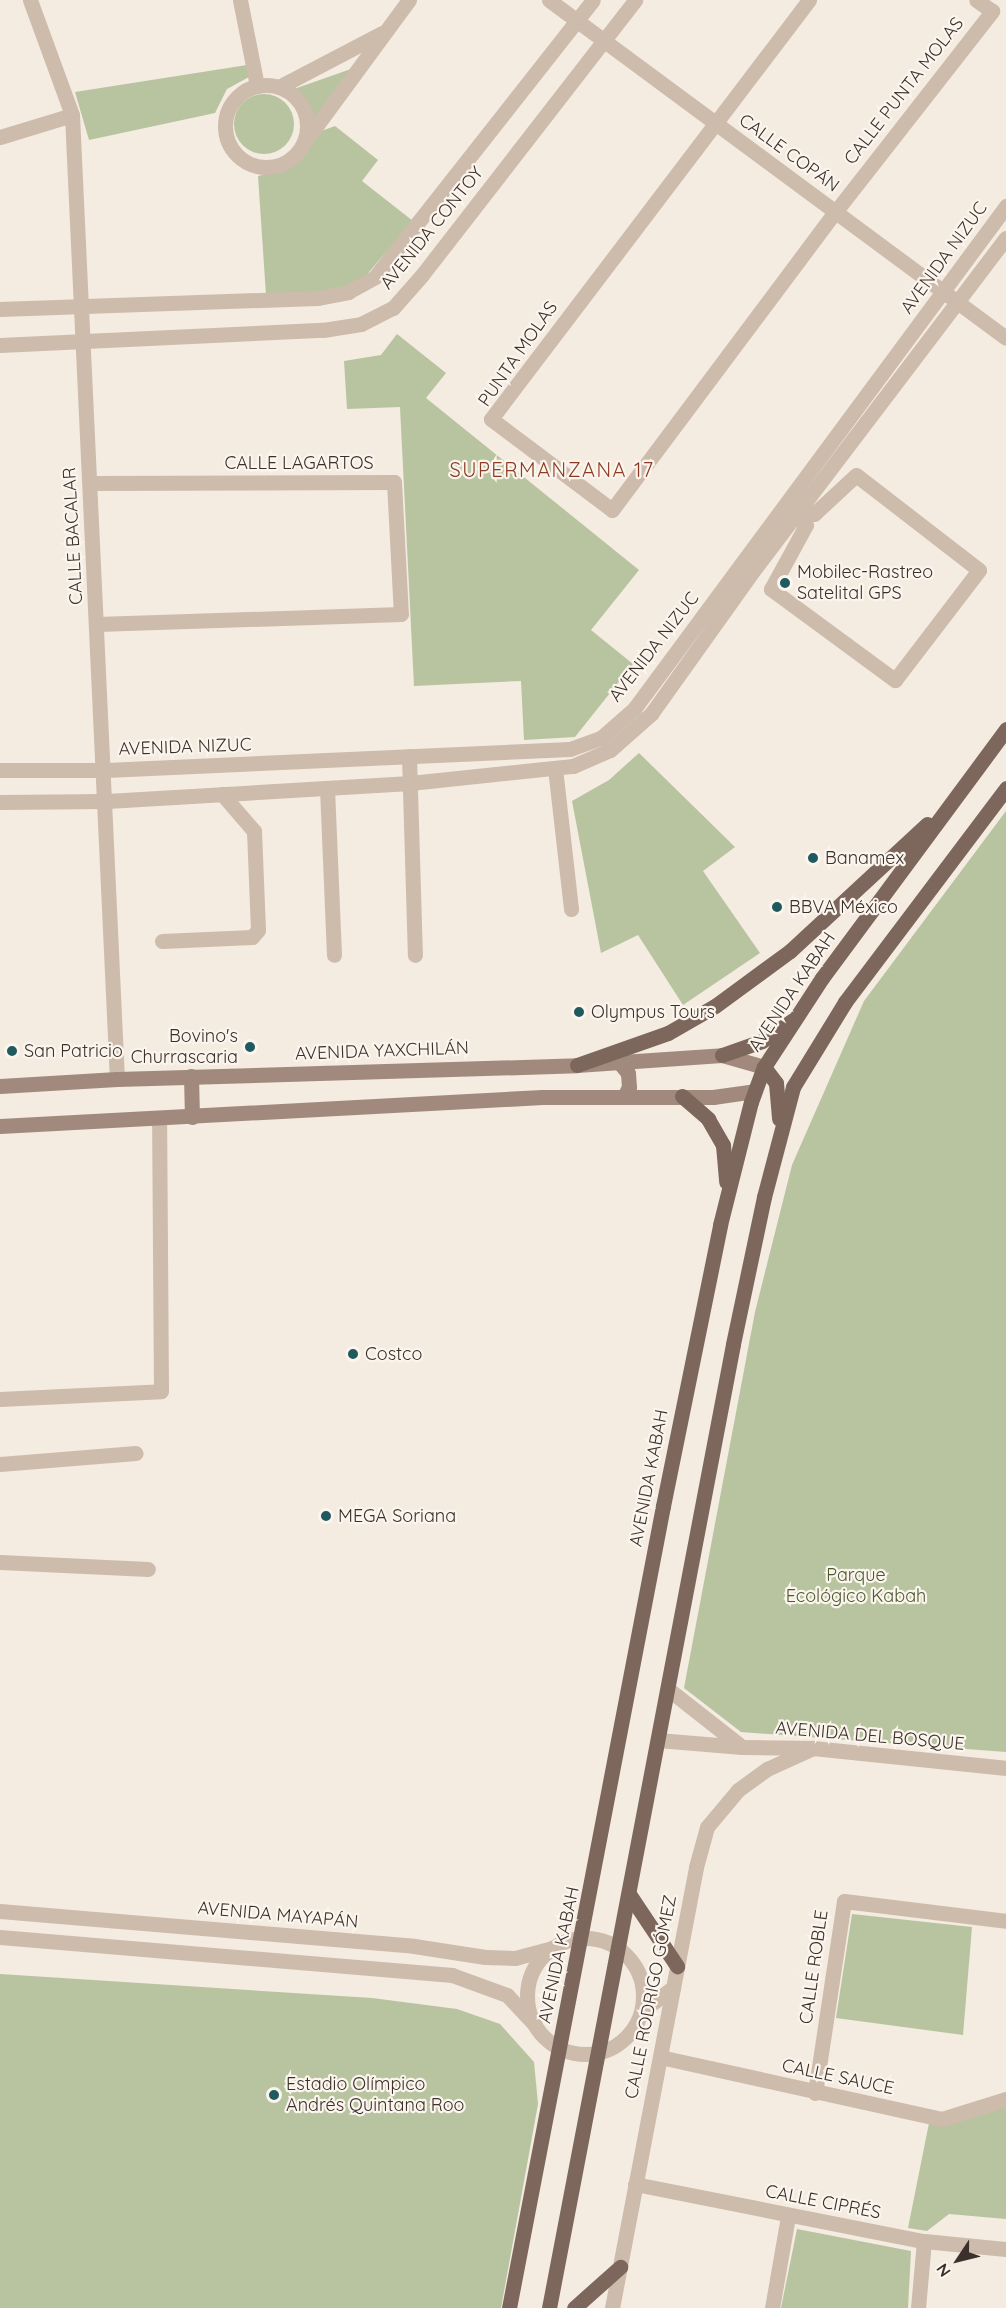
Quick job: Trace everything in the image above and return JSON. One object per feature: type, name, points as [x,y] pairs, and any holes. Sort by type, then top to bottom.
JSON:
[{"type":"main road","name":"AVENIDA KABAH","points":[[509,2308],[663,1506],[727,1197],[755,1091],[764,1067],[801,1015],[822,978],[1006,729]]},
{"type":"main road","points":[[577,1065],[668,1034],[715,1006],[790,951],[893,858],[963,787]]},
{"type":"main road","points":[[549,2308],[734,1344],[778,1143],[793,1087],[845,1002],[1006,788]]},
{"type":"main road","points":[[722,1055],[762,1041],[801,1015]]},
{"type":"main road","points":[[0,1126],[542,1097],[713,1097],[755,1091],[776,1083],[816,1049]]},
{"type":"main road","name":"AVENIDA YAXCHILÁN","points":[[0,1086],[191,1076],[577,1065],[722,1055],[764,1067]]},
{"type":"main road","points":[[619,1062],[628,1073],[629,1087],[624,1097]]},
{"type":"main road","points":[[764,1067],[776,1083],[778,1143]]},
{"type":"main road","points":[[191,1076],[192,1117]]},
{"type":"main road","points":[[682,1096],[708,1119],[723,1145],[727,1197]]},
{"type":"main road","points":[[629,1894],[677,1966]]},
{"type":"main road","points":[[574,2308],[620,2267]]},
{"type":"street","name":"CALLE BACALAR","points":[[30,0],[72,115],[105,770],[117,1079]]},
{"type":"street","points":[[240,0],[256,86]]},
{"type":"street","points":[[384,32],[279,87],[256,86],[239,95],[228,110],[226,136],[232,148],[252,164],[265,167],[290,159],[299,150],[409,0]]},
{"type":"street","name":"CALLE COPÁN","points":[[549,0],[1006,338]]},
{"type":"street","name":"AVENIDA CONTOY","points":[[0,309],[82,304],[318,298],[348,292],[375,277],[593,0]]},
{"type":"street","name":"AVENIDA CONTOY","points":[[0,345],[323,330],[361,324],[393,308],[635,0]]},
{"type":"street","points":[[714,122],[809,0]]},
{"type":"street","name":"CALLE PUNTA MOLAS","points":[[836,211],[992,11],[976,0]]},
{"type":"street","points":[[279,87],[299,102],[305,114],[307,126],[299,150]]},
{"type":"street","points":[[0,137],[72,115]]},
{"type":"street","name":"PUNTA MOLAS","points":[[714,122],[491,419],[612,510],[836,211]]},
{"type":"street","name":"AVENIDA NIZUC","points":[[0,802],[106,801],[410,783],[573,766],[610,750],[651,714],[751,563],[1006,206]]},
{"type":"street","name":"AVENIDA NIZUC","points":[[0,770],[105,770],[570,749],[601,738],[634,709],[751,563],[801,516],[1006,238]]},
{"type":"street","points":[[855,475],[979,570],[895,680],[771,590],[801,516],[813,514],[855,475]]},
{"type":"street","name":"CALLE LAGARTOS","points":[[90,483],[394,482],[402,614],[97,624]]},
{"type":"street","points":[[409,756],[415,955]]},
{"type":"street","points":[[555,768],[571,909]]},
{"type":"street","points":[[327,788],[334,955]]},
{"type":"street","points":[[162,941],[252,937],[258,930],[254,831],[222,794]]},
{"type":"street","points":[[0,1399],[161,1391],[159,1119]]},
{"type":"street","points":[[0,1464],[136,1453]]},
{"type":"street","points":[[0,1562],[148,1569]]},
{"type":"street","points":[[668,1689],[741,1747]]},
{"type":"street","name":"AVENIDA DEL BOSQUE","points":[[658,1740],[741,1747],[813,1748],[1006,1768]]},
{"type":"street","name":"CALLE RODRIGO GÓMEZ","points":[[612,2308],[677,1966],[708,1827],[738,1790],[767,1769],[813,1748]]},
{"type":"street","name":"CALLE ROBLE","points":[[815,2093],[844,1901],[1006,1921]]},
{"type":"street","name":"AVENIDA MAYAPÁN","points":[[0,1911],[414,1946],[485,1957],[515,1958],[582,1937]]},
{"type":"street","points":[[59,1942],[61,1916]]},
{"type":"street","points":[[0,1937],[452,1975],[479,1982],[507,1995],[560,2048],[597,2053],[627,2038],[642,2012],[673,1988]]},
{"type":"street","points":[[582,1937],[608,1942],[619,1948],[641,1978],[642,2012]]},
{"type":"street","points":[[535,2025],[529,2010],[531,1975],[552,1948]]},
{"type":"street","points":[[479,1982],[487,1968],[485,1957]]},
{"type":"street","name":"CALLE SAUCE","points":[[660,2057],[942,2120],[1006,2099]]},
{"type":"street","name":"CALLE CIPRÉS","points":[[635,2184],[924,2241],[1006,2249]]},
{"type":"street","points":[[772,2308],[788,2216]]},
{"type":"street","points":[[918,2308],[924,2241]]},
{"type":"green space","points":[[247,65],[249,77],[227,89],[215,113],[89,140],[75,92]]},
{"type":"green space","points":[[351,69],[316,123],[308,104],[294,89]]},
{"type":"green space","points":[[264,94],[281,99],[289,107],[294,124],[289,141],[281,149],[264,154],[247,149],[239,141],[234,124],[239,107],[247,99]]},
{"type":"green space","points":[[335,126],[378,160],[362,181],[413,221],[363,279],[346,288],[312,294],[266,295],[258,176],[284,170],[307,153],[313,134]]},
{"type":"green space","points":[[397,334],[446,373],[426,398],[639,570],[591,630],[633,664],[575,737],[524,740],[521,681],[414,686],[400,407],[347,409],[344,361],[381,355]]},
{"type":"green space","points":[[639,753],[735,847],[703,871],[760,953],[683,1005],[638,935],[601,953],[572,801],[609,780]]},
{"type":"green space","name":"Parque Ecológico Kabah","points":[[1006,811],[1006,1752],[741,1732],[684,1688],[755,1312],[792,1165],[864,1001]]},
{"type":"green space","points":[[852,1914],[972,1927],[963,2035],[836,2018]]},
{"type":"green space","name":"Estadio Olímpico Andrés Quintana Roo","points":[[0,1974],[372,1998],[457,2009],[500,2024],[534,2062],[538,2104],[501,2308],[0,2308]]},
{"type":"green space","points":[[1006,2100],[1006,2219],[949,2214],[927,2231],[908,2228],[929,2123]]},
{"type":"green space","points":[[797,2229],[911,2251],[908,2308],[781,2308]]},
{"type":"place","name":"Mobilec-Rastreo Satelital GPS","points":[[785,583]]},
{"type":"place","name":"Banamex","points":[[813,858]]},
{"type":"place","name":"BBVA México","points":[[777,907]]},
{"type":"place","name":"Olympus Tours","points":[[579,1012]]},
{"type":"place","name":"Bovino's Churrascaria","points":[[250,1047]]},
{"type":"place","name":"San Patricio","points":[[12,1051]]},
{"type":"place","name":"Costco","points":[[353,1354]]},
{"type":"place","name":"MEGA Soriana","points":[[326,1516]]},
{"type":"place","name":"Estadio Olímpico Andrés Quintana Roo","points":[[274,2095]]},
{"type":"district","name":"SUPERMANZANA 17","points":[[552,469]]}]
